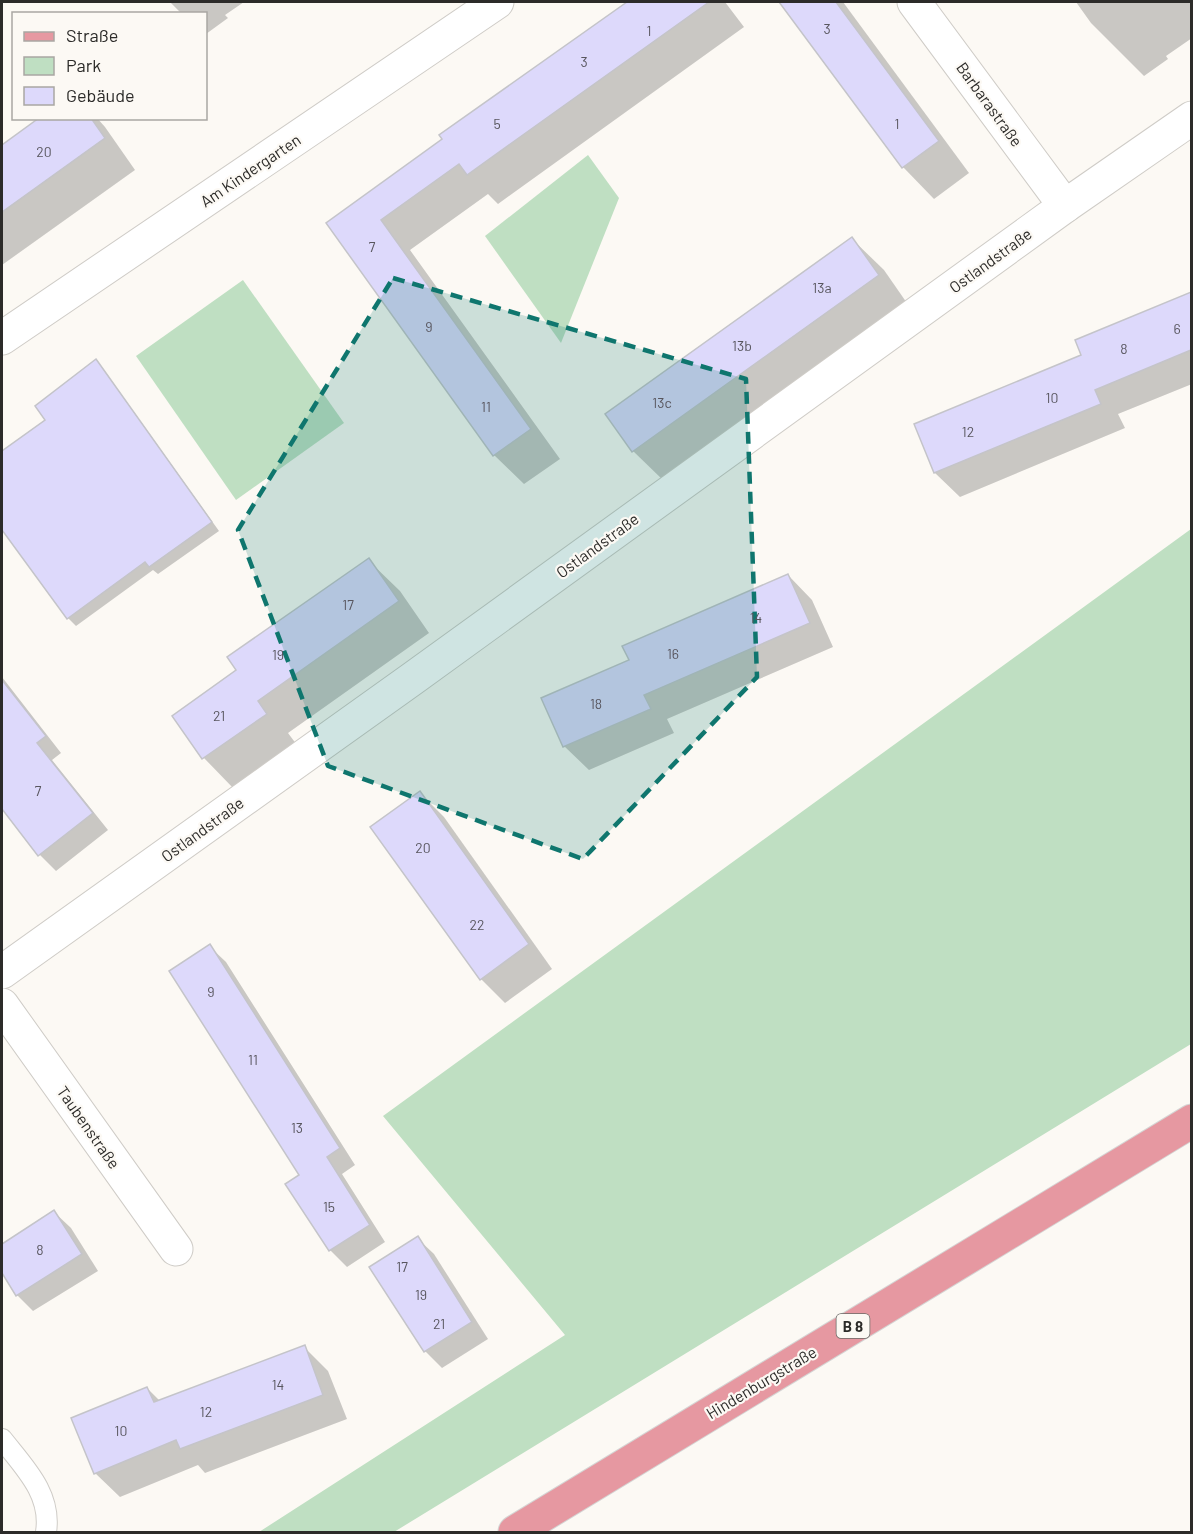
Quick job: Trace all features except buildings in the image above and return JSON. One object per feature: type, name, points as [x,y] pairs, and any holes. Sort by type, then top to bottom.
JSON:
[{"type":"main road","name":"Hindenburgstraße","points":[[515,1533],[1191,1121]]},
{"type":"street","name":"Am Kindergarten","points":[[2,338],[497,2]]},
{"type":"street","name":"Barbarastraße","points":[[914,2],[1065,206]]},
{"type":"street","name":"Ostlandstraße","points":[[2,972],[422,672],[1065,206],[1191,118]]},
{"type":"street","name":"Taubenstraße","points":[[2,1005],[176,1249]]},
{"type":"lane","points":[[2,1439],[39,1489],[45,1501],[46,1533]]},
{"type":"highlighted area","points":[[393,278],[746,379],[757,677],[583,859],[328,766],[238,530]]},
{"type":"green space","points":[[588,155],[619,198],[561,343],[485,236]]},
{"type":"green space","points":[[243,280],[344,423],[236,500],[136,356]]},
{"type":"green space","points":[[1191,529],[1191,1044],[394,1532],[259,1532],[565,1335],[383,1116]]}]
